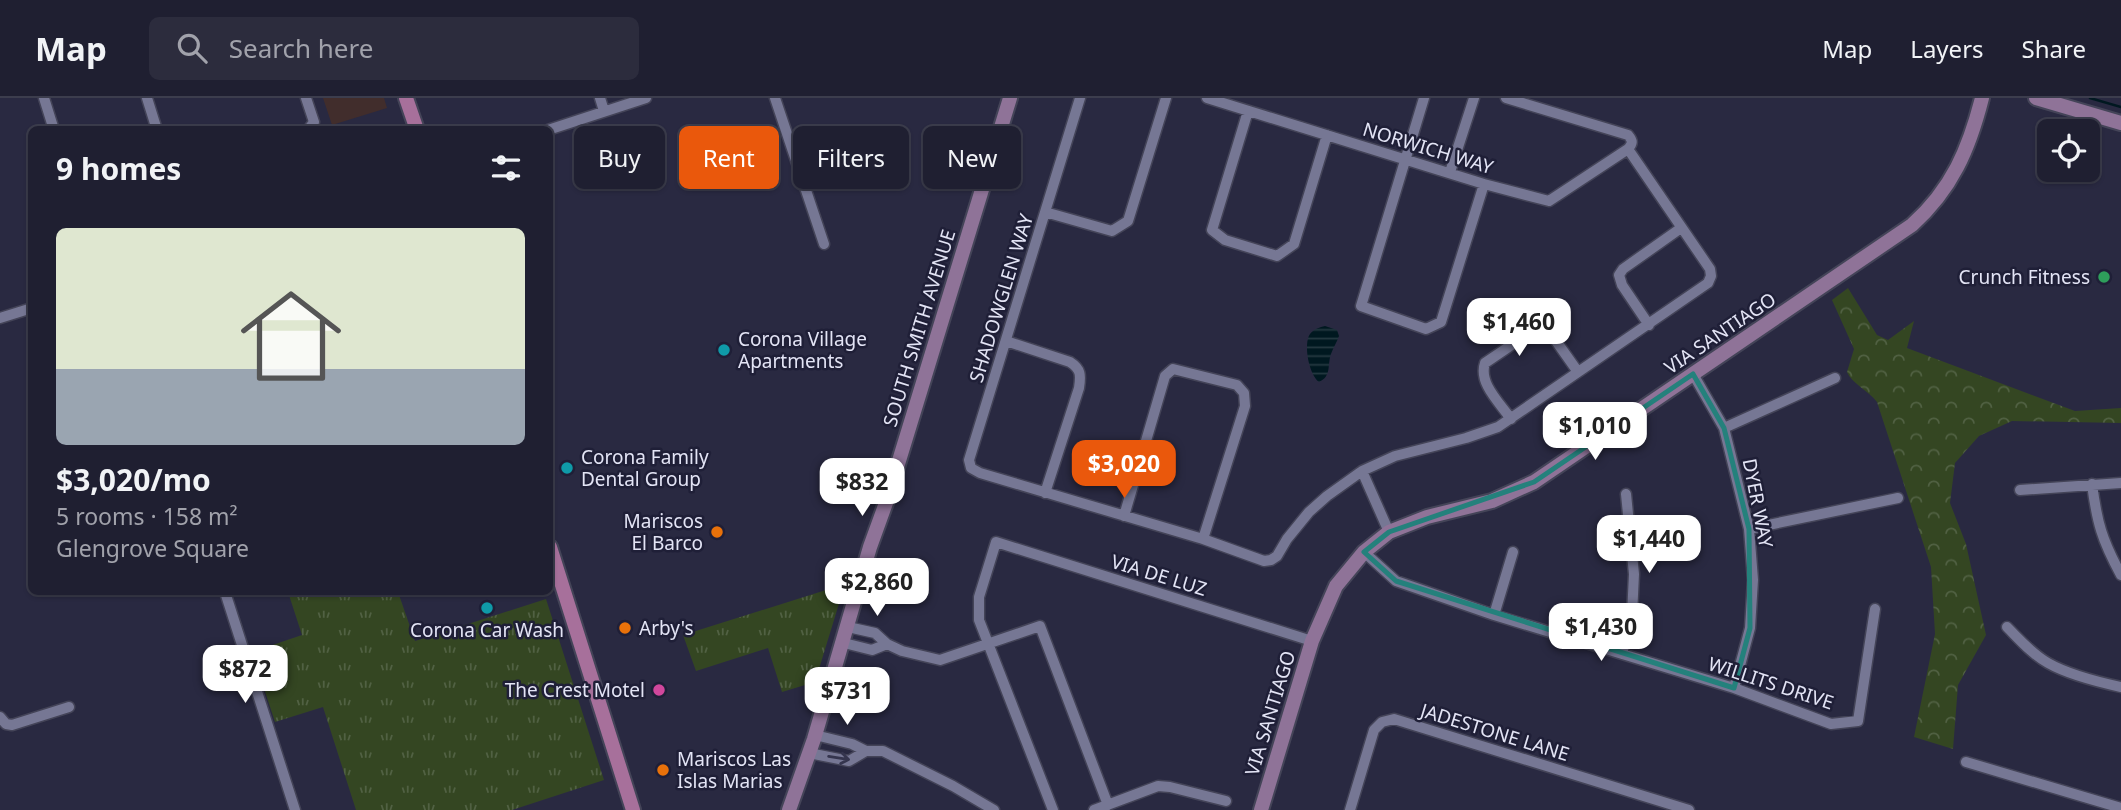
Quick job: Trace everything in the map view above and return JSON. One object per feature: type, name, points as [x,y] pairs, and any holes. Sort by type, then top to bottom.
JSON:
[{"type":"main road","points":[[406,98],[416,126]]},
{"type":"main road","points":[[553,557],[633,810]]},
{"type":"street","points":[[44,98],[53,126]]},
{"type":"street","points":[[147,98],[157,126]]},
{"type":"street","points":[[306,98],[314,122],[311,126]]},
{"type":"street","points":[[600,98],[604,111]]},
{"type":"street","points":[[553,128],[646,98]]},
{"type":"street","points":[[775,98],[824,244]]},
{"type":"street","name":"SOUTH SMITH AVENUE","points":[[789,810],[844,643],[870,547],[887,500],[1010,98]]},
{"type":"street","name":"SHADOWGLEN WAY","points":[[1045,493],[980,473],[971,468],[969,460],[1080,98]]},
{"type":"street","points":[[1045,212],[1112,231],[1128,221],[1166,98]]},
{"type":"street","name":"NORWICH WAY","points":[[1207,98],[1484,184],[1549,201],[1628,149]]},
{"type":"street","points":[[1424,98],[1361,306],[1426,329],[1441,322],[1484,184]]},
{"type":"street","points":[[1450,172],[1474,98]]},
{"type":"street","points":[[1006,341],[1070,362],[1077,367],[1081,375],[1045,493],[1203,539],[1264,561],[1271,560],[1277,556],[1309,512],[1362,471],[1395,456],[1485,432],[1511,419],[1708,283],[1710,269],[1628,149],[1632,140],[1622,132],[1506,98]]},
{"type":"street","name":"VIA SANTIAGO","points":[[1261,810],[1312,641],[1335,586],[1364,552],[1389,532],[1427,517],[1492,501],[1534,482],[1912,225],[1931,208],[1951,180],[1973,134],[1982,98]]},
{"type":"street","points":[[2036,98],[2121,123]]},
{"type":"street","points":[[1248,111],[1212,230],[1225,240],[1277,256],[1294,244],[1327,135]]},
{"type":"street","points":[[1648,325],[1622,285],[1619,275],[1623,269],[1681,228]]},
{"type":"street","points":[[0,318],[28,309]]},
{"type":"street","points":[[1511,419],[1484,380],[1482,372],[1485,363],[1535,329],[1542,328],[1549,331],[1578,372]]},
{"type":"street","points":[[1124,516],[1165,376],[1172,369],[1237,385],[1244,393],[1245,406],[1203,539]]},
{"type":"street","name":"DYER WAY","points":[[1693,374],[1724,428],[1749,529],[1753,580],[1750,628],[1734,688]]},
{"type":"street","points":[[1724,428],[1835,378]]},
{"type":"street","points":[[1362,471],[1389,532]]},
{"type":"street","points":[[2020,490],[2121,483]]},
{"type":"street","points":[[2092,484],[2100,530],[2121,575]]},
{"type":"street","points":[[1622,654],[1632,615],[1634,574],[1626,494]]},
{"type":"street","points":[[1749,529],[1898,498]]},
{"type":"street","name":"VIA DE LUZ","points":[[988,643],[979,621],[979,597],[996,542],[1312,641]]},
{"type":"street","name":"WILLITS DRIVE","points":[[1364,552],[1396,581],[1494,615],[1734,688],[1831,724],[1858,721],[1875,609]]},
{"type":"street","points":[[1494,615],[1513,552]]},
{"type":"street","points":[[226,595],[295,810]]},
{"type":"street","points":[[848,627],[875,633],[887,645],[902,651],[940,660],[1040,626],[1108,805]]},
{"type":"street","points":[[2007,628],[2032,653],[2048,663],[2065,671],[2121,687]]},
{"type":"street","points":[[844,643],[873,650],[887,645]]},
{"type":"street","points":[[988,643],[1053,810]]},
{"type":"street","points":[[3,720],[17,724],[69,707]]},
{"type":"street","name":"JADESTONE LANE","points":[[1350,810],[1374,730],[1382,722],[1395,719],[1689,810]]},
{"type":"street","points":[[815,735],[852,744],[866,751],[883,751],[994,810]]},
{"type":"street","points":[[809,753],[849,761],[866,751]]},
{"type":"street","points":[[1966,762],[2121,808]]},
{"type":"street","points":[[1094,810],[1158,786],[1226,801]]},
{"type":"highlighted area","points":[[1693,374],[1724,428],[1749,529],[1750,628],[1734,688],[1396,581],[1364,552],[1389,532],[1534,482]]},
{"type":"shaded area","points":[[323,98],[384,98],[387,108],[332,125]]},
{"type":"green space","points":[[1848,288],[1877,335],[1888,340],[1914,321],[1907,348],[2075,411],[2121,408],[2121,423],[2012,421],[1979,436],[1955,463],[1950,503],[1966,544],[1986,635],[1958,685],[1953,749],[1914,737],[1935,634],[1931,567],[1877,402],[1847,372],[1854,349],[1832,300]]},
{"type":"green space","points":[[845,584],[815,682],[782,692],[768,648],[696,671],[683,635]]},
{"type":"green space","points":[[289,595],[399,595],[415,641],[546,599],[604,780],[512,810],[356,810],[323,707],[275,722],[252,652],[302,635]]},
{"type":"water","points":[[1325,326],[1337,330],[1339,336],[1331,354],[1326,377],[1319,382],[1310,366],[1307,345],[1312,332]]},
{"type":"waterway","points":[[2090,98],[2121,107]]},
{"type":"place","name":"Crunch Fitness","points":[[2104,277]]},
{"type":"place","name":"Corona Village Apartments","points":[[724,350]]},
{"type":"place","name":"Corona Family Dental Group","points":[[567,468]]},
{"type":"place","name":"Mariscos El Barco","points":[[717,532]]},
{"type":"place","name":"Corona Car Wash","points":[[487,608]]},
{"type":"place","name":"Arby's","points":[[625,628]]},
{"type":"place","name":"The Crest Motel","points":[[659,690]]},
{"type":"place","name":"Mariscos Las Islas Marias","points":[[663,770]]}]
